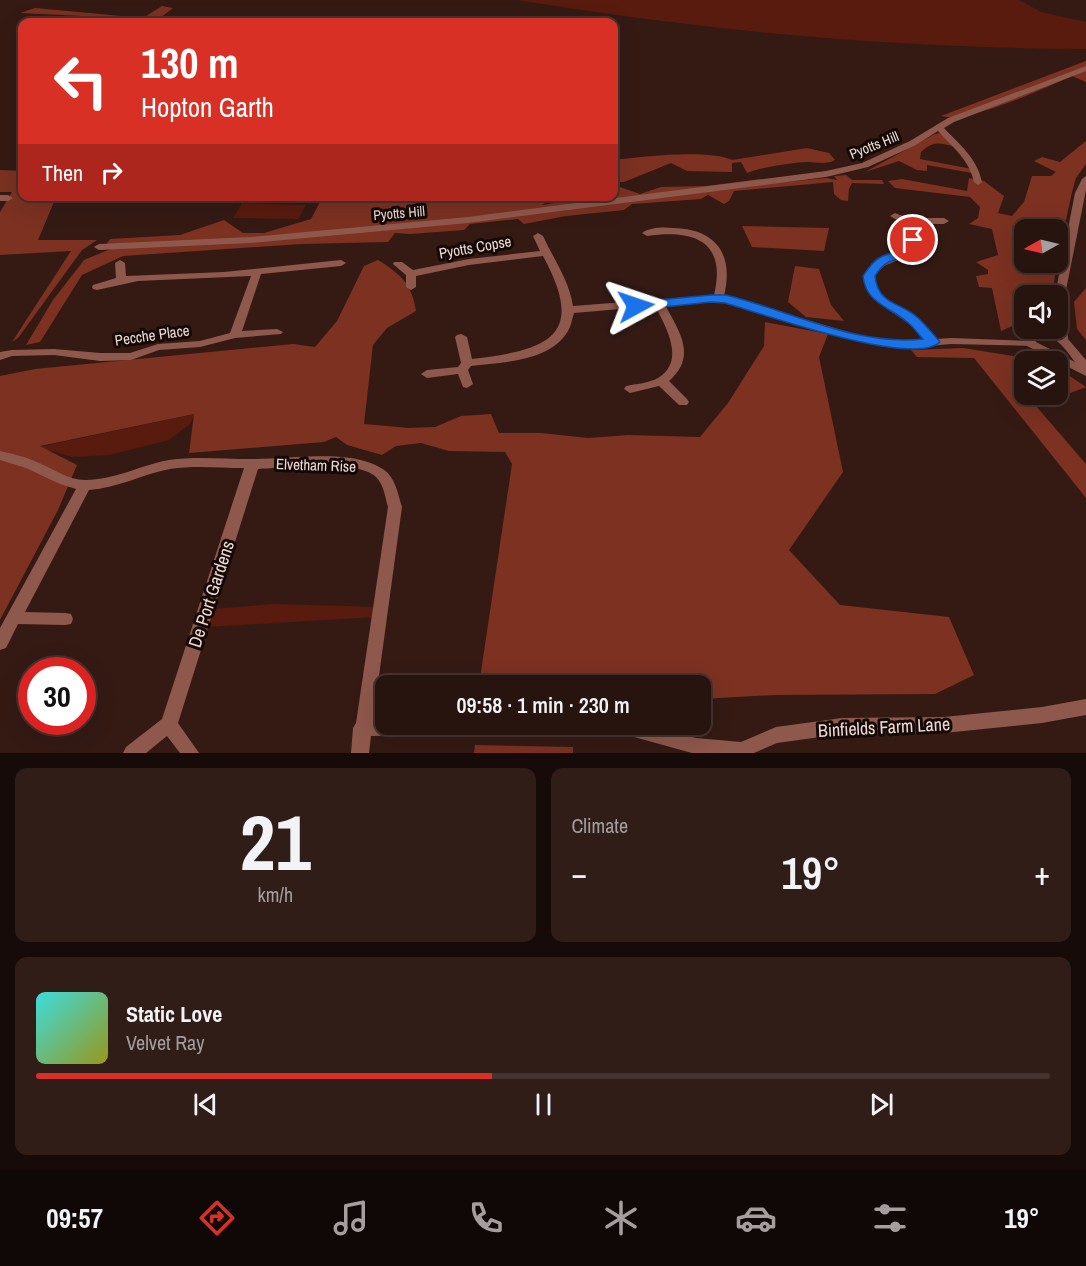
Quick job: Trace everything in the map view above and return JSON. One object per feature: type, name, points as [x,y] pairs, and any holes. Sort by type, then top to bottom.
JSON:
[{"type":"street","name":"Pyotts Hill","points":[[618,201],[850,170],[913,143],[939,127],[981,107],[1086,68]]},
{"type":"street","points":[[939,127],[968,156],[976,171],[978,182]]},
{"type":"street","points":[[1062,285],[1080,192],[1086,179]]},
{"type":"street","name":"Pyotts Hill","points":[[99,247],[250,240],[468,220],[616,201]]},
{"type":"street","points":[[895,216],[906,221],[944,221]]},
{"type":"street","points":[[665,217],[671,229]]},
{"type":"street","points":[[906,221],[913,240],[912,247],[906,253],[883,260],[869,276],[870,285],[879,301],[912,319],[933,342]]},
{"type":"street","points":[[646,233],[671,229],[699,235],[715,246],[720,258],[722,274],[718,298]]},
{"type":"street","points":[[427,374],[547,348],[556,341],[564,326],[568,310],[560,279],[538,236]]},
{"type":"street","name":"Pyotts Copse","points":[[411,274],[469,262],[545,253]]},
{"type":"street","points":[[120,263],[122,280]]},
{"type":"street","points":[[97,287],[122,280],[257,272],[280,267],[341,263]]},
{"type":"street","points":[[398,264],[411,274],[411,287]]},
{"type":"street","points":[[235,336],[257,272]]},
{"type":"street","points":[[568,310],[718,298],[746,304],[853,338],[905,345],[951,341],[1006,344],[1022,339]]},
{"type":"street","points":[[630,388],[661,381],[670,375],[678,357],[680,347],[659,304]]},
{"type":"street","name":"Pecche Place","points":[[0,356],[12,353],[54,352],[100,357],[131,356],[158,347],[200,344],[235,336],[277,332]]},
{"type":"street","points":[[460,337],[467,384]]},
{"type":"street","points":[[1035,339],[1047,351]]},
{"type":"street","points":[[1058,339],[1066,343],[1086,368]]},
{"type":"street","points":[[1062,351],[1066,343],[1065,339]]},
{"type":"street","points":[[1068,363],[1086,372]]},
{"type":"street","points":[[661,381],[683,402]]},
{"type":"street","name":"Elvetham Rise","points":[[0,455],[35,466],[62,481],[85,486],[117,481],[166,465],[191,461],[252,465],[334,463],[357,465],[377,471],[389,484],[395,507],[360,753]]},
{"type":"street","name":"De Port Gardens","points":[[169,724],[252,465]]},
{"type":"street","points":[[0,643],[85,486]]},
{"type":"street","points":[[14,618],[65,619]]},
{"type":"street","name":"Binfields Farm Lane","points":[[656,735],[696,746],[742,750],[776,735],[842,726],[944,725],[1042,715],[1086,707]]},
{"type":"street","points":[[132,753],[169,724],[190,753]]},
{"type":"street","points":[[362,728],[375,728]]},
{"type":"shaded area","points":[[518,0],[1019,0],[1041,12],[1086,22],[1086,49],[944,45],[801,36],[659,21]]},
{"type":"shaded area","points":[[162,6],[173,8],[160,18],[143,18]]},
{"type":"shaded area","points":[[35,8],[143,18],[93,18],[20,13]]},
{"type":"shaded area","points":[[1086,61],[1086,82],[1072,76],[987,110],[954,117],[941,116]]},
{"type":"shaded area","points":[[944,132],[952,146],[939,144],[929,146],[921,152],[920,159],[972,169],[972,173],[927,165],[927,171],[917,170],[899,161],[865,172],[935,134]]},
{"type":"shaded area","points":[[1086,141],[1086,164],[1076,178],[1066,219],[1014,219],[1014,273],[1055,273],[1054,285],[1014,285],[1014,325],[1001,331],[992,288],[979,287],[976,276],[988,274],[988,270],[976,262],[998,255],[992,229],[969,224],[978,218],[980,207],[970,197],[895,188],[888,181],[902,179],[967,191],[969,178],[984,181],[1004,196],[998,213],[1012,216],[1024,202],[1032,176],[1051,176],[1056,172],[1034,161],[1042,157],[1060,162]]},
{"type":"shaded area","points":[[807,148],[829,153],[835,160],[825,163],[785,164],[747,173],[741,162],[732,163],[732,172],[687,171],[671,163],[624,182],[618,182],[618,160],[691,154],[732,160]]},
{"type":"shaded area","points":[[0,170],[18,171],[18,201],[54,201],[38,240],[97,240],[82,250],[18,338],[12,342],[71,251],[0,255],[0,212],[12,192],[0,192]]},
{"type":"shaded area","points":[[846,175],[852,180],[882,180],[884,184],[852,183],[848,201],[841,200],[834,194],[833,182],[734,191],[729,201],[724,204],[708,195],[701,199],[632,204],[624,210],[566,216],[524,224],[518,219],[470,224],[464,230],[395,233],[388,242],[301,244],[123,256],[82,275],[40,342],[26,345],[53,300],[84,260],[113,248],[107,243],[110,239],[180,235],[224,220],[243,233],[264,233],[311,219],[320,201],[516,201],[525,203],[548,201],[542,205],[568,201],[618,201],[618,186],[640,194],[661,187],[706,186],[761,179],[765,184],[826,178],[837,180],[834,176]]},
{"type":"shaded area","points":[[242,203],[306,205],[298,219],[233,218]]},
{"type":"shaded area","points":[[742,226],[829,228],[824,251],[752,247]]},
{"type":"shaded area","points":[[378,260],[393,270],[408,286],[416,311],[387,328],[373,345],[364,424],[409,428],[435,427],[461,416],[491,414],[499,433],[541,433],[588,438],[628,435],[700,437],[728,403],[764,346],[765,322],[828,334],[819,357],[843,472],[789,550],[840,605],[949,617],[974,675],[935,694],[775,695],[711,698],[711,675],[480,675],[512,464],[505,452],[449,451],[421,443],[396,446],[382,455],[347,445],[336,437],[324,442],[189,453],[194,414],[40,446],[77,465],[58,510],[0,620],[0,376],[35,369],[293,344],[315,347],[337,321],[364,266]]},
{"type":"shaded area","points":[[795,266],[819,269],[831,305],[844,321],[806,317],[788,302]]},
{"type":"shaded area","points":[[1086,288],[1086,340],[1077,329],[1074,302]]},
{"type":"shaded area","points":[[963,348],[1014,356],[1014,405],[1039,405],[1036,406],[1086,464],[1086,498],[974,358],[917,357],[911,350]]},
{"type":"shaded area","points":[[1068,375],[1086,387],[1068,394]]},
{"type":"shaded area","points":[[195,414],[190,424],[169,440],[109,455],[72,457],[39,447]]},
{"type":"shaded area","points":[[273,604],[377,607],[375,617],[207,627],[213,609]]},
{"type":"shaded area","points":[[475,745],[573,747],[573,753],[474,753]]},
{"type":"route","points":[[636,306],[711,298],[726,299],[853,338],[885,344],[905,345],[933,342],[912,319],[879,301],[870,285],[869,276],[875,268],[883,260],[906,253],[912,247],[913,240]]}]
